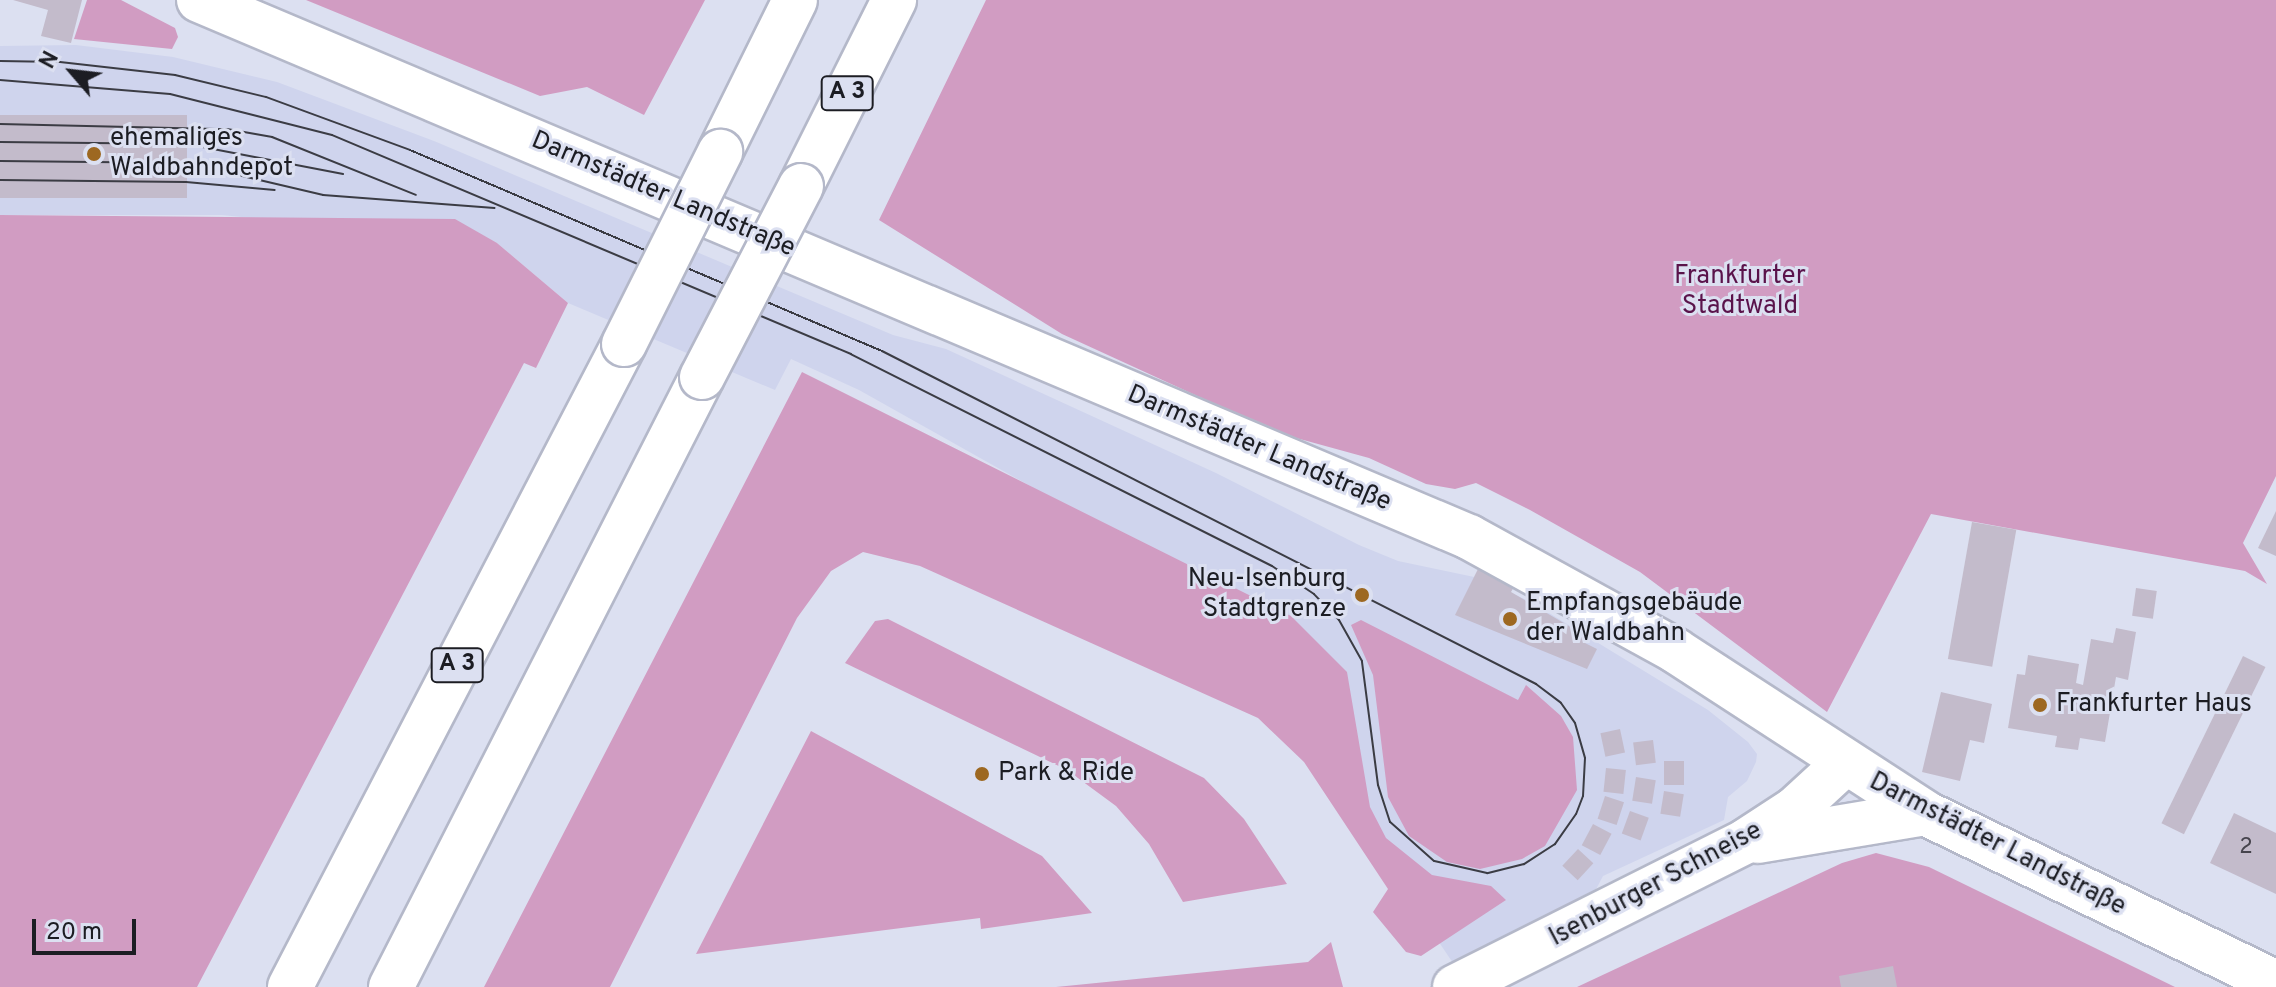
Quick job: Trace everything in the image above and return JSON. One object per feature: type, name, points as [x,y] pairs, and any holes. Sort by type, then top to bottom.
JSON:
[{"type":"main road","name":"Darmstädter Landstraße","points":[[199,0],[1469,537],[1676,651],[1844,764],[1925,813],[2276,983]]},
{"type":"main road","name":"A 3","points":[[290,987],[624,344],[795,0]]},
{"type":"main road","name":"A 3","points":[[391,987],[894,0]]},
{"type":"main road","name":"Isenburger Schneise","points":[[1455,987],[1746,841],[1795,809],[1844,764]]},
{"type":"main road","points":[[1746,841],[1800,838],[1925,813]]},
{"type":"shaded area","points":[[76,45],[173,57],[277,82],[434,141],[893,335],[946,349],[1216,473],[1359,545],[1398,561],[1479,578],[1531,602],[1708,710],[1748,742],[1757,754],[1756,762],[1747,781],[1728,797],[1724,820],[1603,876],[1593,895],[1453,963],[1336,790],[1054,507],[1032,487],[859,390],[791,359],[775,390],[568,303],[497,243],[222,215],[0,215],[0,46]]},
{"type":"green space","points":[[87,0],[121,0],[175,28],[178,37],[172,49],[74,39]]},
{"type":"green space","points":[[306,0],[705,0],[644,115],[587,87],[540,96]]},
{"type":"green space","name":"Frankfurter Stadtwald","points":[[986,0],[2276,0],[2276,476],[2243,543],[2267,584],[2245,571],[1931,514],[1827,712],[1640,572],[1530,510],[1476,483],[1455,489],[1426,484],[1369,458],[1278,433],[1062,334],[879,220]]},
{"type":"green space","points":[[0,215],[455,219],[497,243],[568,303],[536,368],[524,363],[197,987],[0,987]]},
{"type":"green space","points":[[802,372],[1291,616],[1347,672],[1370,807],[1386,838],[1432,875],[1491,886],[1506,900],[1421,956],[1406,952],[1373,912],[1388,889],[1304,762],[1258,718],[920,566],[863,552],[831,571],[797,618],[610,987],[484,987]]},
{"type":"green space","points":[[888,619],[1204,778],[1244,819],[1287,884],[1183,902],[1149,844],[1116,806],[1067,770],[845,663],[875,621]]},
{"type":"green space","points":[[1361,620],[1518,700],[1526,685],[1561,716],[1573,737],[1577,790],[1545,846],[1522,859],[1480,869],[1447,862],[1409,836],[1388,797],[1373,675],[1351,625]]},
{"type":"green space","points":[[811,731],[1042,856],[1092,913],[981,929],[980,918],[696,954]]},
{"type":"green space","points":[[1876,853],[1929,867],[2175,987],[1577,987],[1842,863]]},
{"type":"green space","points":[[1331,942],[1343,987],[1056,987],[1308,962]]},
{"type":"building","points":[[13,0],[82,0],[71,43],[41,36],[48,10]]},
{"type":"building","name":"ehemaliges Waldbahndepot","points":[[0,115],[187,115],[187,198],[0,198]]},
{"type":"building","points":[[2276,511],[2276,556],[2258,548]]},
{"type":"building","points":[[1972,522],[2016,530],[1992,667],[1948,659]]},
{"type":"building","name":"Empfangsgebäude der Waldbahn","points":[[1479,567],[1515,585],[1511,592],[1586,636],[1583,642],[1597,649],[1587,669],[1455,615]]},
{"type":"building","points":[[2136,588],[2157,591],[2153,619],[2132,616]]},
{"type":"building","points":[[2116,628],[2136,632],[2128,680],[2116,677],[2105,742],[2080,738],[2078,750],[2055,747],[2057,736],[2008,728],[2017,674],[2025,675],[2028,655],[2079,664],[2076,683],[2083,685],[2091,639],[2113,643]]},
{"type":"building","points":[[2243,656],[2265,667],[2184,834],[2161,823]]},
{"type":"building","points":[[1941,692],[1992,704],[1984,743],[1970,740],[1960,781],[1922,772]]},
{"type":"building","points":[[1620,729],[1625,752],[1605,757],[1600,733]]},
{"type":"building","points":[[1653,740],[1656,763],[1636,765],[1633,742]]},
{"type":"building","points":[[1664,761],[1684,761],[1684,785],[1664,785]]},
{"type":"building","points":[[1606,768],[1626,770],[1623,794],[1603,792]]},
{"type":"building","points":[[1636,777],[1656,780],[1652,804],[1632,801]]},
{"type":"building","points":[[1664,791],[1684,794],[1680,817],[1660,814]]},
{"type":"building","points":[[1605,796],[1624,802],[1617,825],[1598,819]]},
{"type":"building","points":[[1630,811],[1649,818],[1641,840],[1622,834]]},
{"type":"building","points":[[2234,813],[2276,833],[2276,894],[2210,863]]},
{"type":"building","points":[[1593,824],[1612,834],[1600,855],[1582,845]]},
{"type":"building","points":[[1578,849],[1593,863],[1578,880],[1562,866]]},
{"type":"building","points":[[1893,966],[1897,987],[1841,987],[1839,976]]},
{"type":"tram line","points":[[0,61],[60,62],[175,75],[266,97],[410,150],[882,351],[1536,684],[1561,703],[1575,723],[1585,758],[1583,796],[1576,814],[1555,844],[1524,864],[1487,873],[1434,861],[1390,822],[1378,785],[1362,661],[1339,620],[1314,594],[1272,566],[851,354],[332,135],[170,94],[0,80]]},
{"type":"tram line","points":[[0,124],[227,129],[272,137],[416,195]]},
{"type":"tram line","points":[[0,142],[187,144],[343,174]]},
{"type":"tram line","points":[[0,161],[187,163],[323,195],[495,208]]},
{"type":"tram line","points":[[0,180],[186,182],[275,190]]},
{"type":"place","name":"ehemaliges Waldbahndepot","points":[[94,154]]},
{"type":"place","name":"Neu-Isenburg Stadtgrenze","points":[[1362,595]]},
{"type":"place","name":"Empfangsgebäude der Waldbahn","points":[[1510,619]]},
{"type":"place","name":"Frankfurter Haus","points":[[2040,705]]},
{"type":"place","name":"Park & Ride","points":[[982,774]]}]
